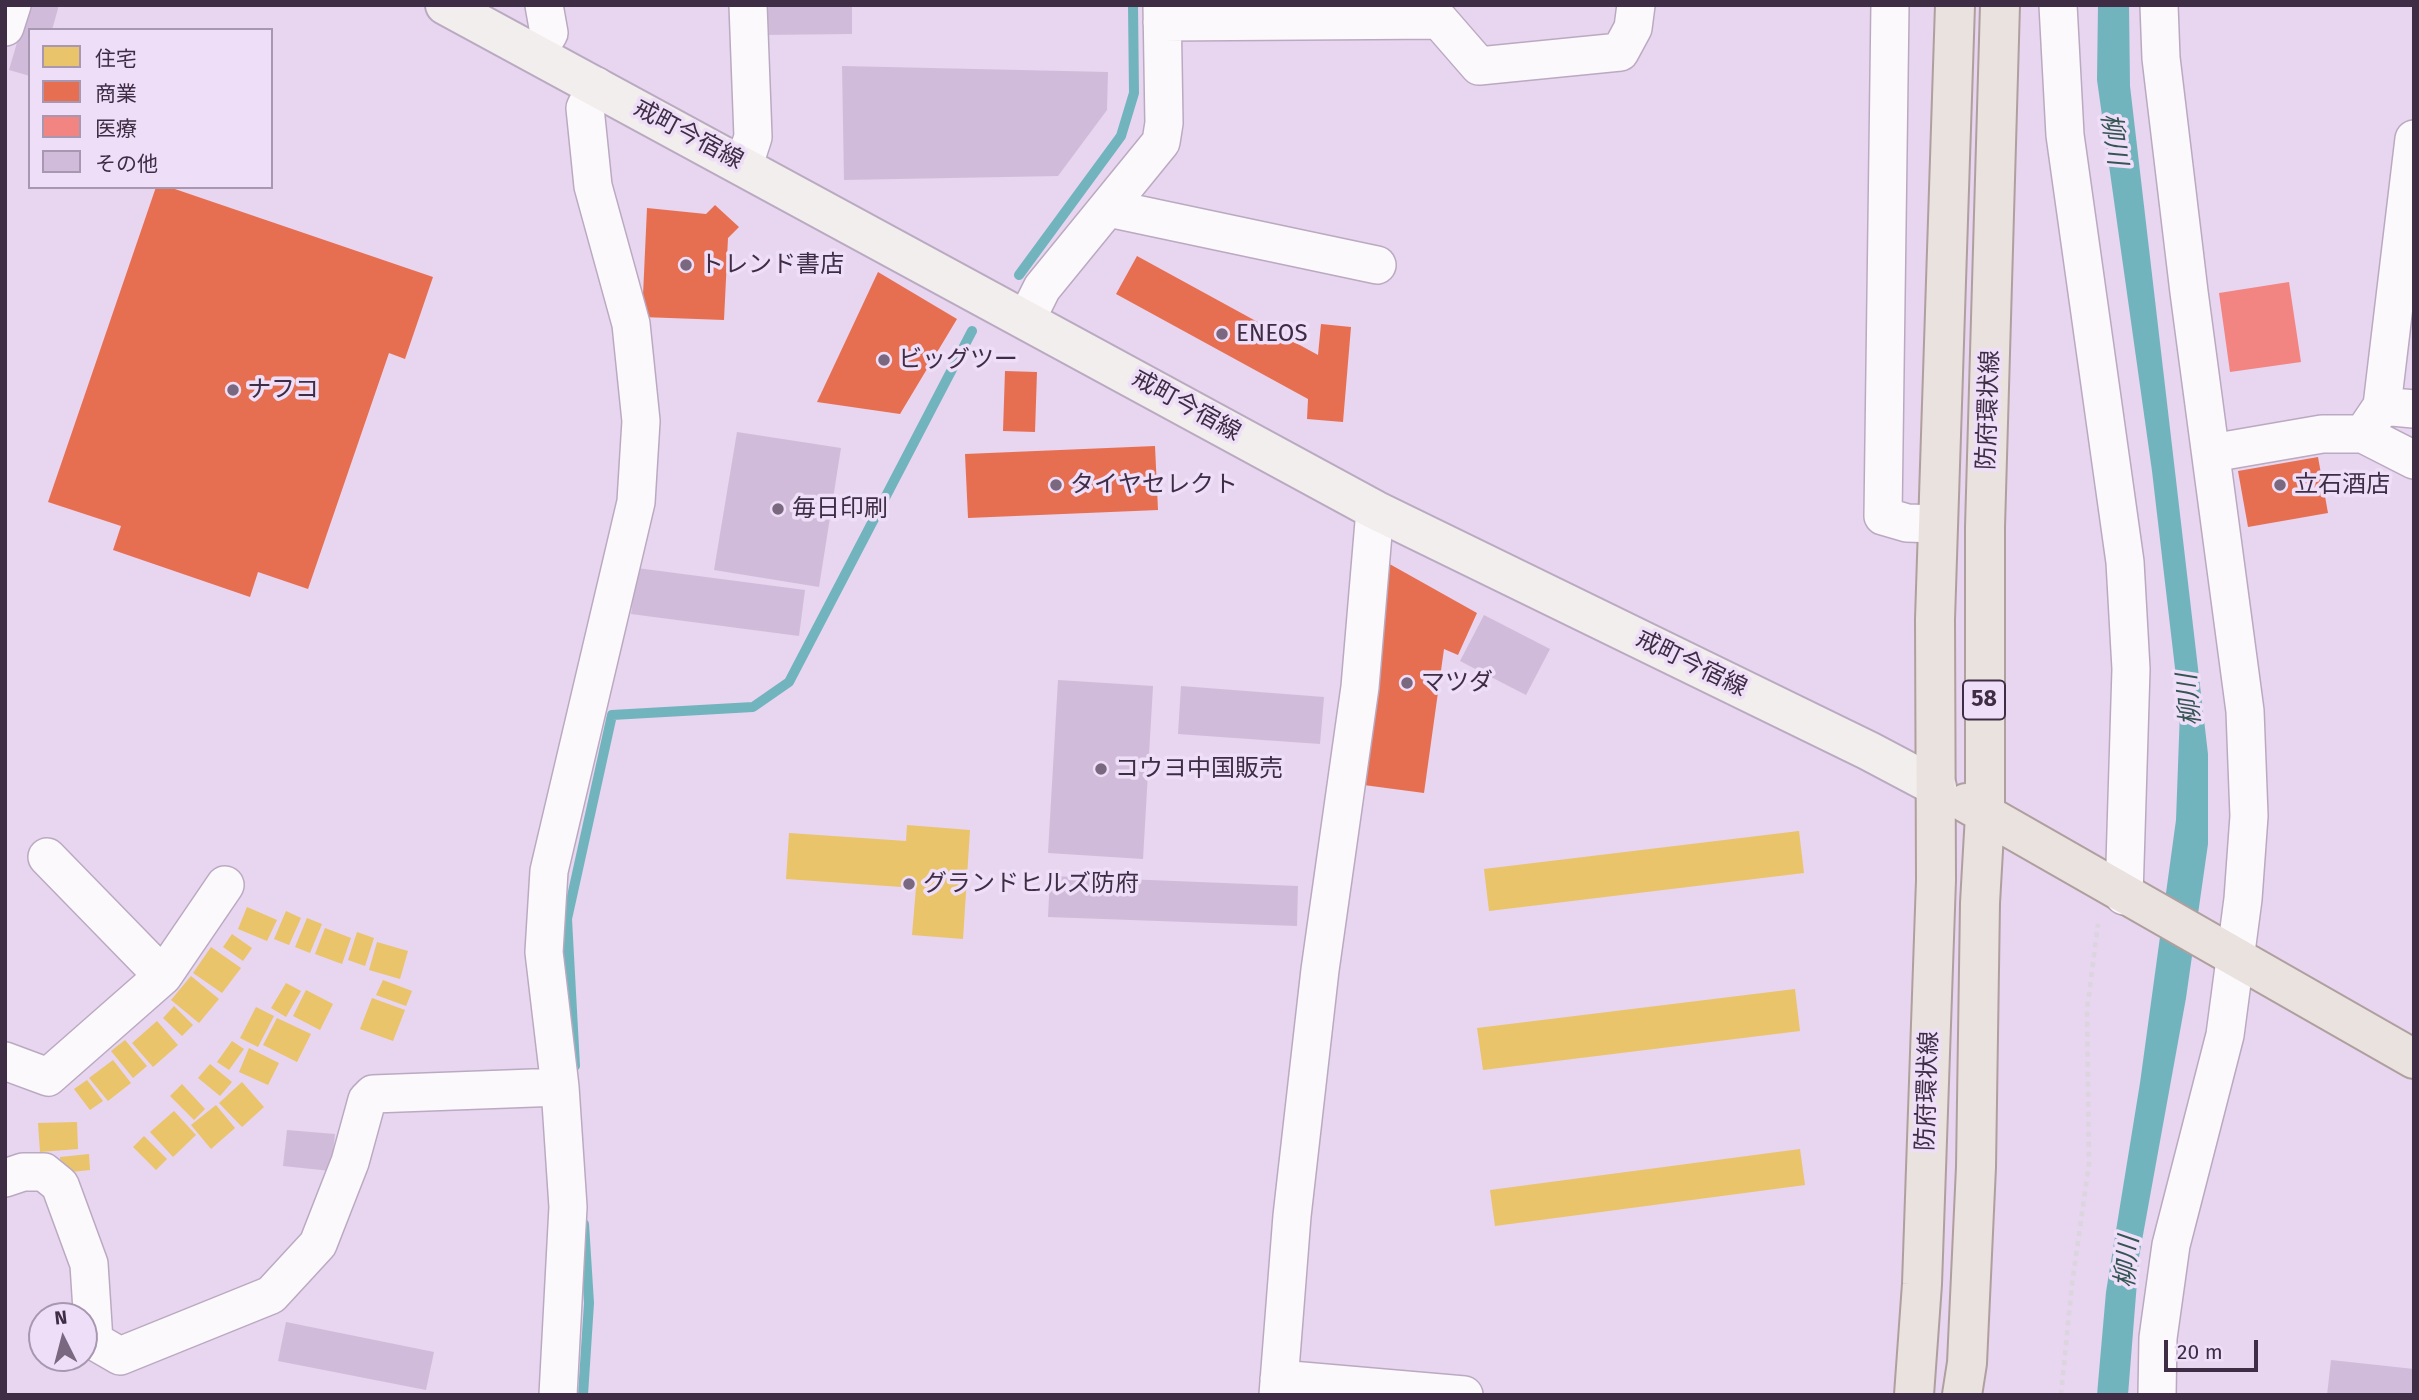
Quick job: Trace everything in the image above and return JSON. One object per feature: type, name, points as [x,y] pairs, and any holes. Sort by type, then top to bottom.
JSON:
[{"type":"main road","name":"防府環状線","points":[[1914,1395],[1922,1284],[1937,787],[1937,524],[1955,84],[1955,5]]},
{"type":"main road","name":"防府環状線","points":[[1962,1395],[1976,1167],[1985,815],[1985,527],[2000,5]]},
{"type":"main road","points":[[1937,787],[2134,902],[2414,1059]]},
{"type":"street","points":[[5,27],[12,5]]},
{"type":"street","name":"戒町今宿線","points":[[445,5],[1027,318],[1375,510],[1870,751],[1937,787]]},
{"type":"street","points":[[536,54],[549,33],[544,5]]},
{"type":"street","points":[[744,166],[752,137],[748,5]]},
{"type":"street","points":[[1027,318],[1042,289],[1161,142],[1164,123],[1162,14],[1439,20],[1479,66],[1620,52],[1633,28],[1636,5]]},
{"type":"street","points":[[1890,5],[1883,516],[1907,523],[1937,524]]},
{"type":"street","points":[[2058,5],[2065,135],[2124,562],[2131,669],[2134,902]]},
{"type":"street","points":[[2157,1395],[2158,1338],[2171,1245],[2225,1035],[2224,951],[2244,899],[2249,816],[2245,711],[2163,72],[2160,5]]},
{"type":"street","points":[[558,1395],[568,1207],[560,1087],[544,951],[549,871],[636,502],[641,421],[631,324],[593,186],[585,108],[596,86]]},
{"type":"street","points":[[2414,139],[2386,417],[2414,460]]},
{"type":"street","points":[[1108,208],[1377,265]]},
{"type":"street","points":[[2211,453],[2322,434],[2386,417]]},
{"type":"street","points":[[1375,510],[1360,687],[1320,970],[1292,1216],[1278,1387],[1464,1395]]},
{"type":"street","points":[[47,858],[163,976]]},
{"type":"street","points":[[5,1062],[48,1077],[163,976],[225,885]]},
{"type":"street","points":[[5,1178],[23,1172],[44,1172],[60,1185],[89,1264],[94,1341],[120,1356],[271,1295],[318,1244],[350,1162],[367,1100],[373,1094],[560,1087]]},
{"type":"path","points":[[2061,1395],[2089,1164],[2087,1010],[2098,924]]},
{"type":"water","name":"柳川","points":[[2098,5],[2129,5],[2130,86],[2208,754],[2208,844],[2186,998],[2139,1257],[2128,1395],[2097,1395],[2106,1292],[2140,1083],[2176,820],[2180,711],[2152,471],[2097,80]]},
{"type":"building: 住宅","name":"グランドヒルズ防府","points":[[907,825],[970,830],[963,939],[912,935],[916,888],[786,879],[789,833],[906,841]]},
{"type":"building: 住宅","points":[[1799,831],[1804,873],[1489,911],[1484,869]]},
{"type":"building: 住宅","points":[[247,907],[277,920],[267,941],[238,929]]},
{"type":"building: 住宅","points":[[286,911],[301,918],[289,945],[274,939]]},
{"type":"building: 住宅","points":[[307,918],[322,924],[310,953],[295,947]]},
{"type":"building: 住宅","points":[[325,928],[351,938],[342,964],[315,954]]},
{"type":"building: 住宅","points":[[357,932],[374,938],[365,966],[348,960]]},
{"type":"building: 住宅","points":[[232,934],[252,948],[243,961],[223,947]]},
{"type":"building: 住宅","points":[[377,942],[408,951],[400,979],[369,970]]},
{"type":"building: 住宅","points":[[211,947],[241,968],[222,993],[193,973]]},
{"type":"building: 住宅","points":[[191,976],[219,999],[199,1023],[171,1000]]},
{"type":"building: 住宅","points":[[383,980],[412,991],[406,1006],[376,995]]},
{"type":"building: 住宅","points":[[286,983],[301,991],[286,1017],[271,1008]]},
{"type":"building: 住宅","points":[[1795,989],[1800,1031],[1483,1070],[1477,1028]]},
{"type":"building: 住宅","points":[[306,990],[333,1004],[320,1030],[293,1016]]},
{"type":"building: 住宅","points":[[372,998],[405,1010],[393,1041],[360,1029]]},
{"type":"building: 住宅","points":[[174,1006],[193,1025],[182,1036],[163,1018]]},
{"type":"building: 住宅","points":[[256,1007],[274,1016],[258,1047],[240,1038]]},
{"type":"building: 住宅","points":[[277,1018],[311,1034],[297,1062],[263,1045]]},
{"type":"building: 住宅","points":[[157,1021],[178,1045],[153,1067],[132,1043]]},
{"type":"building: 住宅","points":[[125,1040],[147,1066],[133,1078],[111,1051]]},
{"type":"building: 住宅","points":[[232,1041],[244,1049],[229,1070],[217,1062]]},
{"type":"building: 住宅","points":[[249,1048],[279,1063],[268,1085],[239,1072]]},
{"type":"building: 住宅","points":[[113,1060],[131,1083],[108,1101],[89,1078]]},
{"type":"building: 住宅","points":[[210,1064],[232,1082],[220,1096],[198,1078]]},
{"type":"building: 住宅","points":[[87,1080],[103,1101],[90,1110],[74,1089]]},
{"type":"building: 住宅","points":[[242,1082],[264,1107],[242,1127],[219,1103]]},
{"type":"building: 住宅","points":[[182,1084],[205,1109],[194,1120],[170,1096]]},
{"type":"building: 住宅","points":[[216,1105],[235,1128],[211,1149],[191,1125]]},
{"type":"building: 住宅","points":[[174,1111],[196,1135],[173,1157],[150,1132]]},
{"type":"building: 住宅","points":[[77,1122],[78,1149],[40,1152],[38,1123]]},
{"type":"building: 住宅","points":[[144,1136],[167,1159],[156,1170],[133,1147]]},
{"type":"building: 住宅","points":[[1800,1149],[1805,1185],[1495,1226],[1490,1190]]},
{"type":"building: 住宅","points":[[89,1154],[90,1170],[61,1173],[60,1157]]},
{"type":"building: 商業","points":[[155,189],[175,189],[433,277],[405,359],[389,353],[308,589],[258,572],[250,597],[113,550],[121,526],[48,502]]},
{"type":"building: 商業","points":[[715,205],[739,227],[728,238],[724,320],[642,317],[647,208],[706,214]]},
{"type":"building: 商業","points":[[1137,256],[1318,355],[1321,324],[1351,327],[1343,422],[1307,419],[1308,399],[1116,294]]},
{"type":"building: 商業","name":"ビッグツー","points":[[878,272],[957,319],[900,414],[817,402]]},
{"type":"building: 商業","points":[[1005,371],[1037,372],[1035,432],[1003,431]]},
{"type":"building: 商業","points":[[1155,446],[1158,510],[968,518],[965,454]]},
{"type":"building: 商業","points":[[2318,457],[2328,513],[2248,527],[2238,471]]},
{"type":"building: 商業","points":[[1386,562],[1477,613],[1458,655],[1444,649],[1424,793],[1356,784]]},
{"type":"building: 医療","points":[[2289,282],[2301,362],[2230,372],[2219,293]]},
{"type":"building: その他","points":[[28,5],[59,5],[53,28],[28,28],[28,75],[9,70]]},
{"type":"building: その他","points":[[762,5],[852,5],[852,34],[762,35]]},
{"type":"building: その他","points":[[842,66],[1108,72],[1107,110],[1058,176],[844,180]]},
{"type":"building: その他","name":"毎日印刷","points":[[737,432],[841,448],[819,587],[714,570]]},
{"type":"building: その他","points":[[637,568],[805,590],[799,636],[631,614]]},
{"type":"building: その他","points":[[1484,615],[1550,649],[1526,695],[1460,661]]},
{"type":"building: その他","name":"コウヨ中国販売","points":[[1058,680],[1153,686],[1143,859],[1048,853]]},
{"type":"building: その他","points":[[1181,686],[1324,697],[1320,744],[1178,734]]},
{"type":"building: その他","points":[[1050,876],[1298,886],[1297,926],[1048,917]]},
{"type":"building: その他","points":[[287,1130],[335,1134],[331,1171],[283,1166]]},
{"type":"building: その他","points":[[286,1322],[434,1352],[426,1390],[278,1361]]},
{"type":"building: その他","points":[[2331,1360],[2414,1369],[2414,1395],[2327,1395]]},
{"type":"waterway","points":[[1019,275],[1121,136],[1134,93],[1133,5]]},
{"type":"waterway","points":[[575,1066],[567,919],[612,715],[753,707],[789,682],[972,331]]},
{"type":"waterway","points":[[583,1395],[589,1303],[584,1224]]},
{"type":"place","name":"トレンド書店","points":[[686,265]]},
{"type":"place","name":"ENEOS","points":[[1222,334]]},
{"type":"place","name":"ビッグツー","points":[[884,360]]},
{"type":"place","name":"ナフコ","points":[[233,390]]},
{"type":"place","name":"タイヤセレクト","points":[[1056,485]]},
{"type":"place","name":"立石酒店","points":[[2280,485]]},
{"type":"place","name":"毎日印刷","points":[[778,509]]},
{"type":"place","name":"マツダ","points":[[1407,683]]},
{"type":"place","name":"コウヨ中国販売","points":[[1101,769]]},
{"type":"place","name":"グランドヒルズ防府","points":[[909,884]]}]
